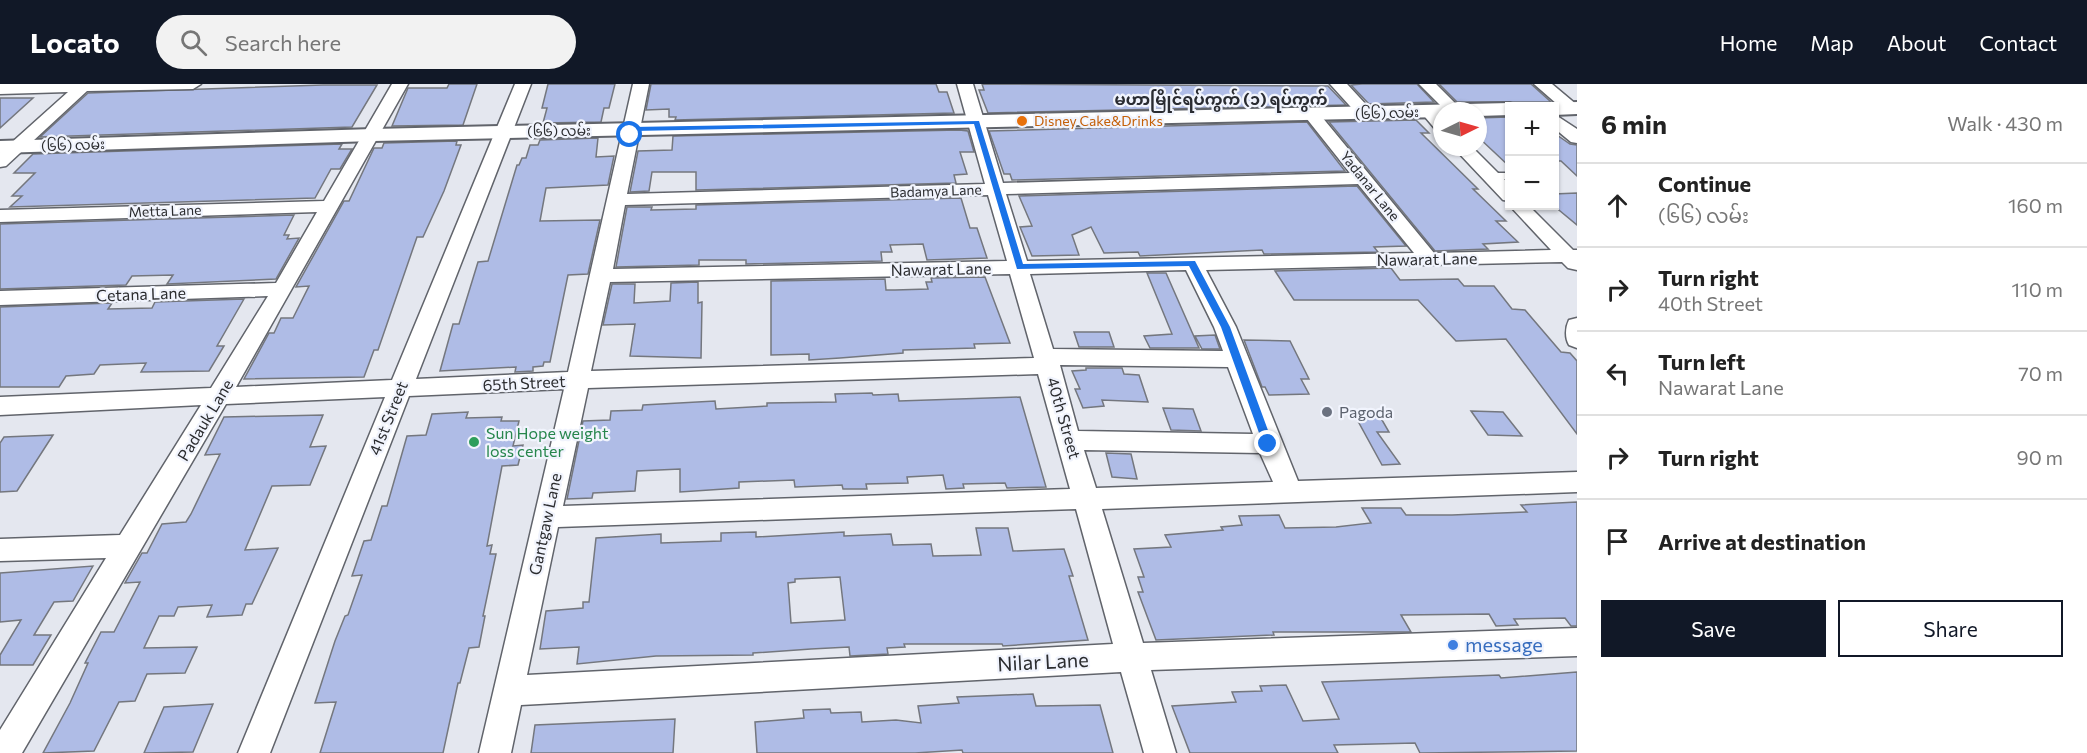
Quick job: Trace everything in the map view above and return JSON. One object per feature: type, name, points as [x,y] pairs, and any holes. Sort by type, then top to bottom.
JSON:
[{"type":"street","points":[[0,89],[84,85],[193,84]]},
{"type":"street","name":"Padauk Lane","points":[[4,753],[12,720],[130,546],[373,135],[400,84]]},
{"type":"street","name":"41st Street","points":[[254,753],[523,84]]},
{"type":"street","name":"Gantgaw Lane","points":[[495,753],[546,517],[602,276],[615,200],[641,84]]},
{"type":"street","name":"40th Street","points":[[965,84],[998,189],[1160,753]]},
{"type":"street","points":[[1338,84],[1365,113]]},
{"type":"street","points":[[1427,84],[1446,102]]},
{"type":"street","points":[[1542,84],[1568,108]]},
{"type":"street","points":[[0,162],[8,147],[84,85]]},
{"type":"street","name":"(၆၆) လမ်း","points":[[1487,110],[1505,110]]},
{"type":"street","name":"(၆၆) လမ်း","points":[[8,147],[373,135],[1433,111]]},
{"type":"street","name":"Yadanar Lane","points":[[1311,114],[1428,258]]},
{"type":"street","points":[[1559,123],[1577,138]]},
{"type":"street","points":[[1471,156],[1505,192]]},
{"type":"street","name":"Badamya Lane","points":[[615,200],[1364,178]]},
{"type":"street","name":"Metta Lane","points":[[0,216],[330,206]]},
{"type":"street","points":[[1523,210],[1574,260]]},
{"type":"street","name":"Nawarat Lane","points":[[602,276],[1428,258],[1574,260]]},
{"type":"street","points":[[1192,263],[1225,327],[1268,444],[1290,491]]},
{"type":"street","name":"Cetana Lane","points":[[0,298],[283,289]]},
{"type":"street","points":[[1577,325],[1577,340]]},
{"type":"street","name":"65th Street","points":[[0,406],[1048,362],[1237,359]]},
{"type":"street","points":[[1071,440],[1268,444]]},
{"type":"street","points":[[546,517],[1577,482]]},
{"type":"street","points":[[0,550],[130,546]]},
{"type":"street","name":"Nilar Lane","points":[[508,691],[1132,657],[1577,642]]},
{"type":"lane","points":[[1491,176],[1505,176]]},
{"type":"building","points":[[449,84],[477,84],[463,125],[392,126],[408,88],[447,88]]},
{"type":"building","points":[[548,84],[615,84],[609,108],[604,108],[601,122],[543,123],[547,108],[542,108]]},
{"type":"building","points":[[651,84],[936,84],[939,92],[947,92],[954,113],[675,120],[676,117],[669,117],[669,109],[646,110]]},
{"type":"building","points":[[982,84],[1328,86],[1346,105],[988,113],[979,90],[984,90]]},
{"type":"building","points":[[1417,84],[1434,102],[1369,104],[1351,85]]},
{"type":"building","points":[[1439,84],[1531,84],[1551,102],[1487,102],[1457,102]]},
{"type":"building","points":[[377,85],[352,127],[40,137],[88,93]]},
{"type":"building","points":[[0,98],[33,98],[0,128]]},
{"type":"building","points":[[1505,117],[1505,162],[1487,145],[1487,118]]},
{"type":"building","points":[[1416,120],[1429,133],[1421,133],[1433,145],[1433,156],[1444,156],[1478,189],[1473,189],[1506,221],[1496,221],[1518,242],[1483,244],[1488,249],[1435,251],[1329,122]]},
{"type":"building","points":[[1307,122],[1345,171],[1012,180],[1010,174],[1004,174],[989,131]]},
{"type":"building","points":[[968,131],[974,152],[960,152],[967,174],[954,175],[956,183],[696,190],[696,172],[652,172],[649,191],[630,192],[638,151],[672,150],[673,136]]},
{"type":"building","points":[[1559,136],[1570,144],[1577,145],[1577,176],[1559,161]]},
{"type":"building","points":[[598,138],[596,157],[614,156],[608,185],[546,188],[540,221],[600,220],[588,274],[568,275],[550,362],[544,362],[543,366],[533,367],[533,371],[515,372],[516,367],[440,371],[453,324],[459,324],[478,262],[488,261],[517,165],[522,158],[526,158],[530,145],[538,145],[540,140]]},
{"type":"building","points":[[457,141],[456,145],[461,145],[444,191],[423,237],[417,237],[378,350],[374,350],[364,377],[244,379],[269,333],[274,333],[281,318],[293,318],[309,286],[296,287],[344,201],[349,201],[374,148],[382,148],[384,143]]},
{"type":"building","points":[[342,144],[339,149],[352,149],[340,169],[331,169],[315,198],[10,207],[22,196],[12,196],[35,173],[14,173],[33,154]]},
{"type":"building","points":[[1357,186],[1406,246],[1374,247],[1378,252],[1264,254],[1262,250],[1140,256],[1138,252],[1104,253],[1091,227],[1072,235],[1079,255],[1032,256],[1020,227],[1032,226],[1019,196]]},
{"type":"building","points":[[1577,193],[1577,225],[1559,210],[1559,194]]},
{"type":"building","points":[[961,198],[970,228],[977,228],[987,258],[927,260],[923,244],[890,245],[892,252],[881,252],[882,261],[746,264],[746,260],[699,260],[699,265],[616,267],[627,207],[652,207],[651,210],[696,209],[696,205]]},
{"type":"building","points":[[294,215],[284,235],[289,235],[287,239],[299,238],[276,279],[167,284],[173,275],[132,276],[126,285],[0,289],[0,224]]},
{"type":"building","points":[[1391,268],[1400,280],[1458,279],[1464,286],[1494,286],[1512,309],[1525,310],[1561,352],[1570,353],[1577,361],[1577,434],[1506,339],[1456,341],[1418,300],[1294,300],[1275,271]]},
{"type":"building","points":[[1147,273],[1166,273],[1199,348],[1150,348],[1144,336],[1172,334]]},
{"type":"building","points":[[985,277],[1010,343],[974,344],[975,348],[903,350],[903,353],[809,360],[809,354],[771,355],[771,281],[885,279],[886,290],[895,290],[928,289],[926,282],[932,282],[931,278]]},
{"type":"building","points":[[698,282],[698,303],[702,302],[701,358],[630,356],[635,324],[603,325],[612,284],[635,284],[634,303],[670,301],[671,283]]},
{"type":"building","points":[[244,299],[217,346],[224,346],[209,371],[141,372],[146,363],[100,365],[94,374],[66,376],[59,387],[0,387],[0,307],[112,303],[108,309],[152,308],[155,302]]},
{"type":"building","points":[[1074,332],[1109,332],[1114,347],[1079,347]]},
{"type":"building","points":[[1215,335],[1220,349],[1202,349],[1195,336]]},
{"type":"building","points":[[1244,340],[1290,341],[1309,379],[1301,379],[1309,394],[1269,395],[1265,387],[1262,387]]},
{"type":"building","points":[[1086,368],[1122,368],[1124,374],[1139,375],[1148,402],[1102,400],[1104,406],[1083,408],[1075,389],[1080,389],[1072,371],[1086,370]]},
{"type":"building","points":[[872,393],[873,395],[898,394],[899,401],[1020,397],[1046,487],[1007,488],[1005,483],[963,484],[964,488],[946,489],[943,475],[907,477],[908,483],[866,484],[867,489],[843,489],[842,485],[795,487],[794,480],[739,482],[739,488],[680,492],[680,469],[637,471],[635,491],[593,493],[592,498],[567,499],[583,421],[610,420],[611,411],[642,410],[643,405],[715,401],[716,409],[767,406],[767,403],[836,402],[835,394]]},
{"type":"building","points":[[1163,408],[1193,409],[1201,431],[1171,430]]},
{"type":"building","points":[[1471,411],[1503,412],[1522,436],[1488,435]]},
{"type":"building","points":[[468,412],[466,418],[502,417],[501,421],[519,421],[513,446],[523,445],[518,465],[502,466],[487,546],[492,545],[490,554],[496,554],[479,647],[469,648],[460,683],[458,683],[443,753],[320,753],[336,702],[315,703],[335,641],[345,616],[348,615],[362,575],[352,576],[364,541],[371,540],[382,506],[387,506],[407,436],[426,435],[432,414]]},
{"type":"building","points":[[1353,412],[1378,413],[1389,432],[1377,432],[1400,464],[1382,465]]},
{"type":"building","points":[[323,415],[310,447],[326,446],[310,485],[272,486],[245,550],[278,548],[252,604],[246,604],[242,615],[207,617],[212,605],[178,607],[174,616],[159,616],[144,648],[197,647],[185,673],[147,674],[135,701],[119,702],[94,751],[43,753],[70,703],[88,663],[85,663],[101,632],[114,632],[140,582],[125,583],[142,553],[147,553],[162,524],[186,522],[191,514],[220,454],[205,455],[224,417]]},
{"type":"building","points":[[53,435],[17,491],[0,492],[0,443],[4,437]]},
{"type":"building","points":[[1106,453],[1131,454],[1137,479],[1112,477]]},
{"type":"building","points":[[1577,502],[1577,626],[1571,626],[1565,618],[1514,619],[1518,625],[1496,626],[1489,614],[1401,615],[1411,632],[1273,632],[1274,635],[1156,640],[1138,592],[1143,592],[1138,577],[1144,577],[1134,549],[1171,547],[1165,535],[1223,530],[1221,527],[1242,525],[1239,516],[1279,515],[1285,528],[1336,527],[1371,523],[1362,508],[1401,508],[1406,515],[1452,515],[1527,512],[1521,505]]},
{"type":"building","points":[[976,528],[1008,528],[1013,551],[1064,549],[1073,576],[1069,576],[1088,640],[1003,646],[1002,644],[904,644],[905,647],[887,648],[888,654],[850,656],[849,647],[753,653],[753,655],[656,656],[577,664],[579,647],[540,649],[546,611],[583,608],[583,602],[589,602],[596,538],[661,534],[661,543],[721,541],[721,533],[756,532],[756,537],[844,532],[844,536],[891,534],[893,545],[931,544],[933,556],[981,555]],"holes":[[[840,577],[845,620],[791,623],[788,583],[795,582],[795,579]]]},
{"type":"building","points":[[93,566],[73,601],[54,602],[34,635],[51,635],[33,665],[0,665],[0,655],[21,620],[0,622],[0,573]]},
{"type":"building","points":[[1577,672],[1577,751],[1420,753],[1415,743],[1334,745],[1338,753],[1190,753],[1172,706],[1236,702],[1232,692],[1262,691],[1260,686],[1286,685],[1303,721],[1339,719],[1322,682],[1499,675],[1501,678]]},
{"type":"building","points":[[1033,694],[1036,706],[1100,705],[1113,753],[963,753],[962,750],[915,753],[757,753],[755,722],[804,718],[803,710],[830,709],[831,713],[861,712],[862,722],[896,720],[921,723],[918,706],[959,703],[957,697]]},
{"type":"building","points":[[213,704],[193,752],[144,753],[164,707]]},
{"type":"building","points":[[675,719],[673,753],[531,753],[535,725]]},
{"type":"place","name":"Disney Cake&Drinks","points":[[1022,121]]},
{"type":"place","name":"Pagoda","points":[[1327,412]]},
{"type":"place","name":"Sun Hope weight loss center","points":[[474,442]]},
{"type":"place","name":"message","points":[[1453,645]]},
{"type":"district","name":"မဟာမြိုင်ရပ်ကွက် (၁) ရပ်ကွက်","points":[[1221,99]]},
{"type":"route","points":[[630,135],[632,129],[977,122],[1020,267],[1192,263],[1225,327],[1268,444]]}]
